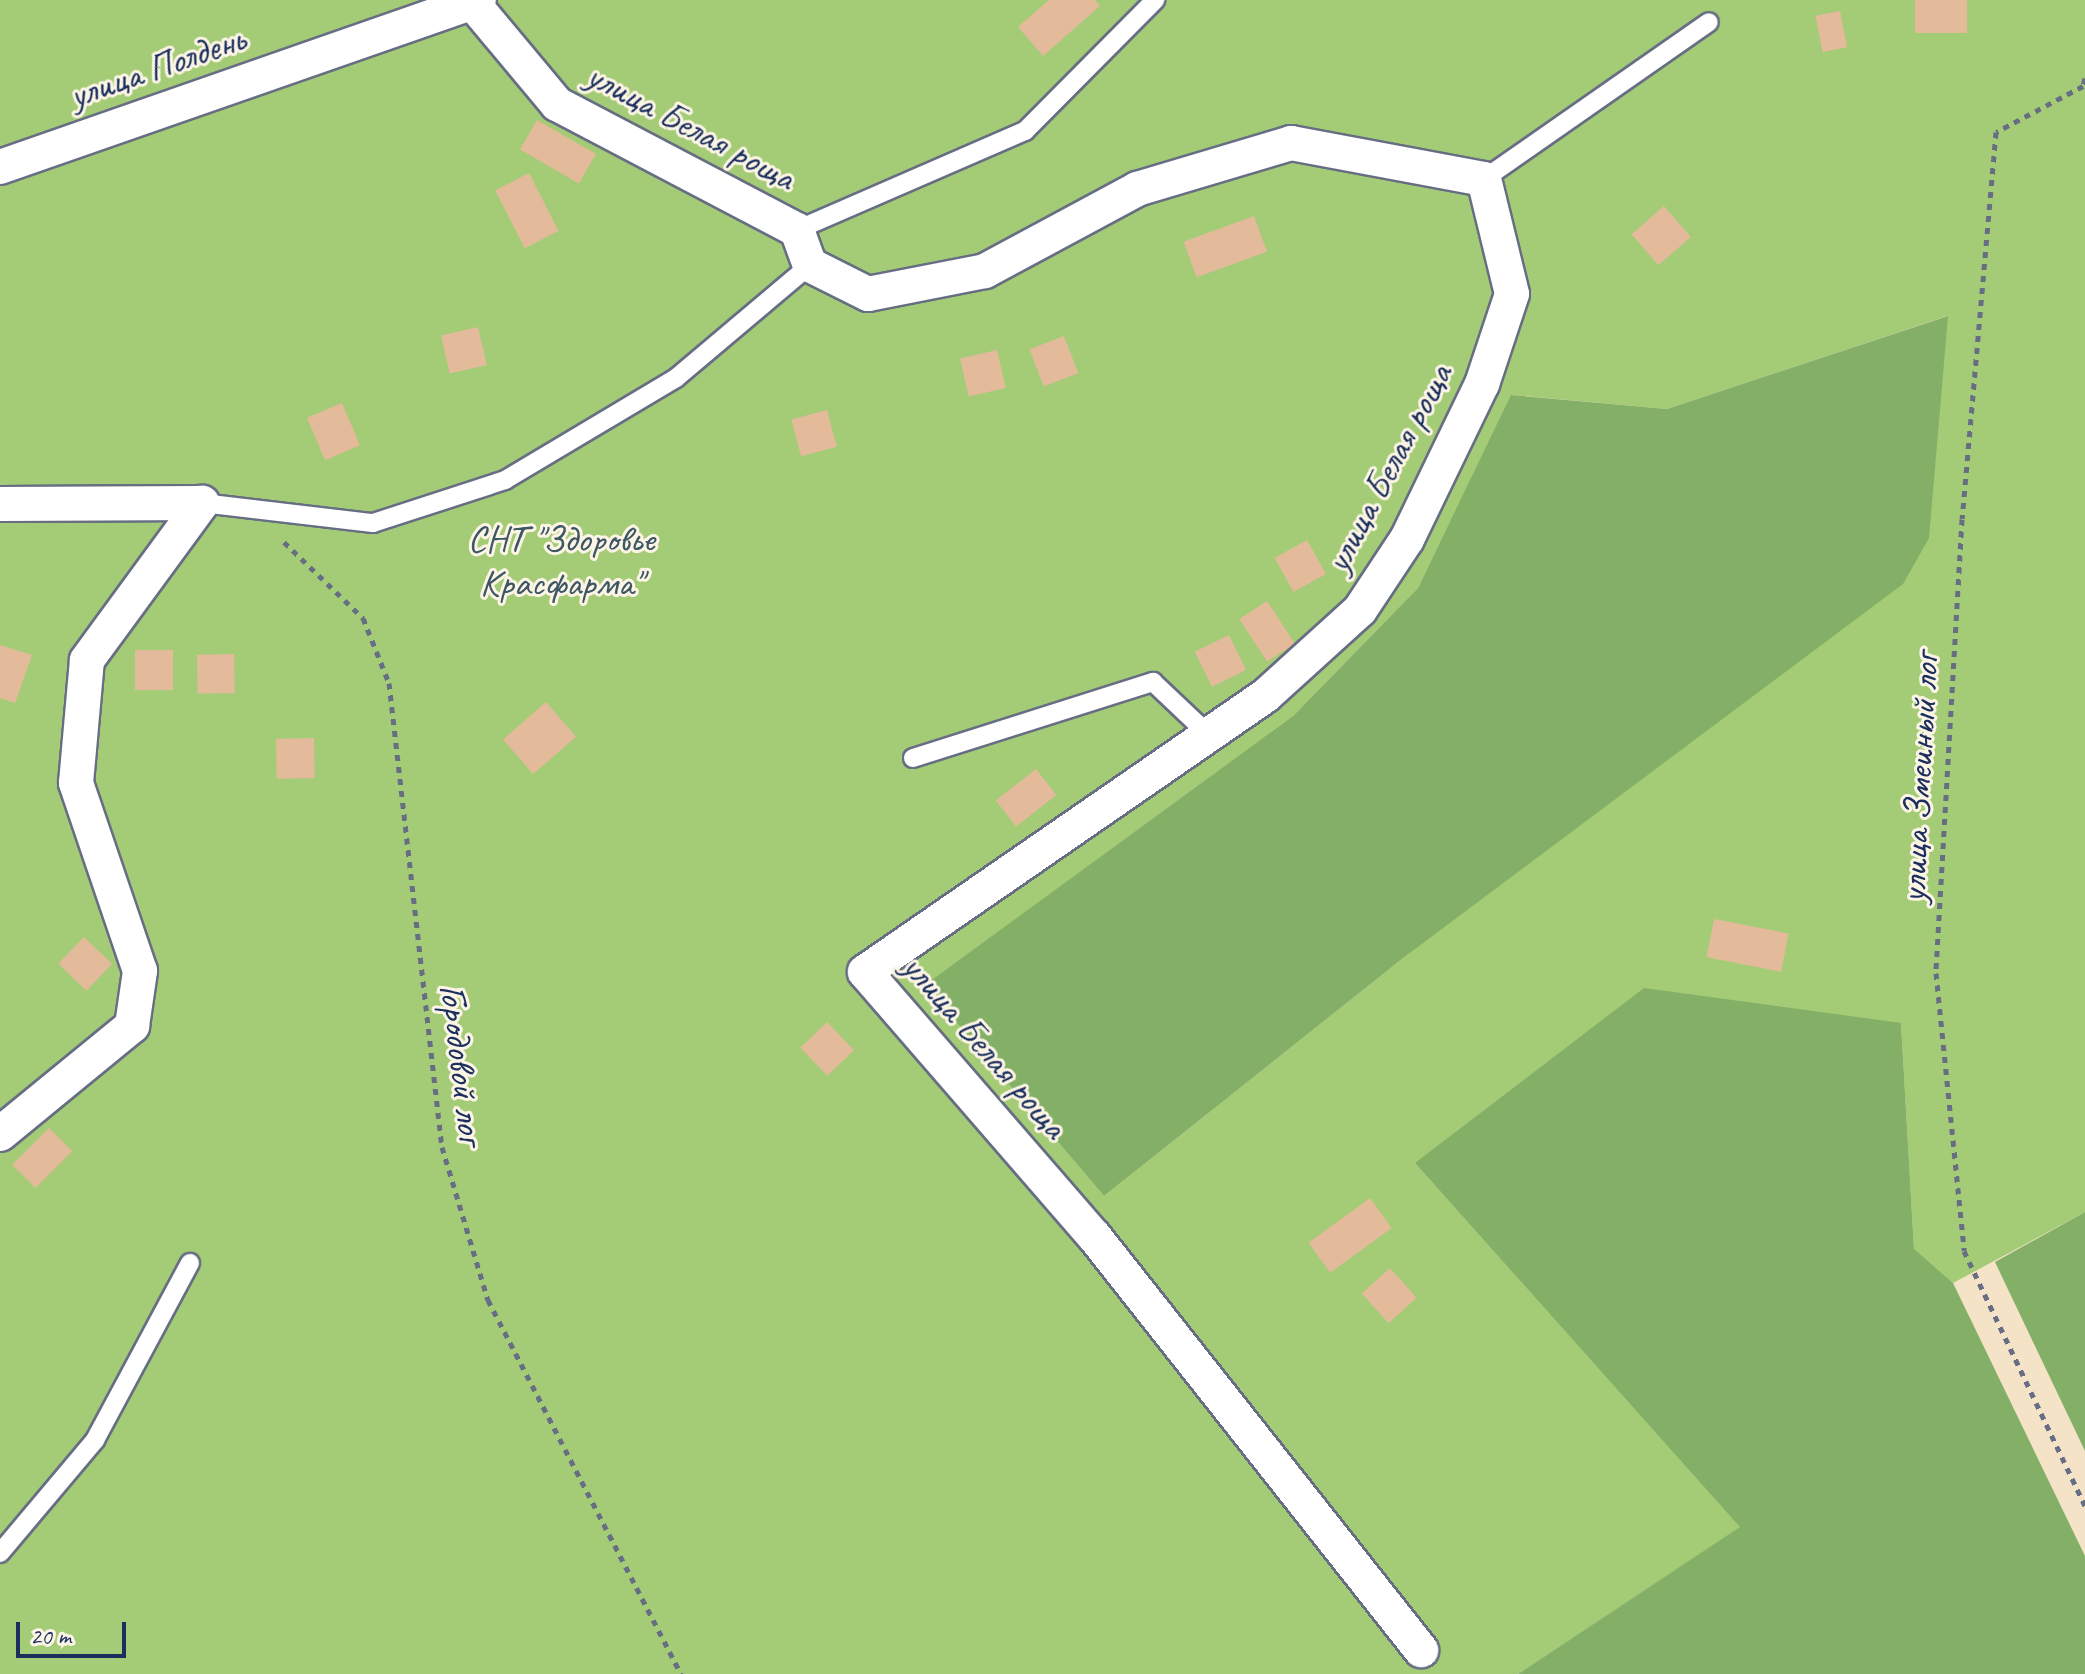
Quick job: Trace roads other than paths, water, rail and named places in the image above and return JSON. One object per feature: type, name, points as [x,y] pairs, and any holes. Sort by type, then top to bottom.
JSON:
[{"type":"street","name":"улица Белая роща","points":[[475,1],[557,104],[797,230],[810,265]]},
{"type":"street","name":"улица Полдень","points":[[0,167],[475,1]]},
{"type":"street","points":[[810,265],[868,294],[985,271],[1137,189],[1291,143],[1484,179]]},
{"type":"street","name":"улица Белая роща","points":[[1421,1650],[1094,1236],[865,972],[1207,733],[1265,696],[1360,610],[1407,539],[1482,384],[1512,294],[1484,179]]},
{"type":"street","points":[[0,504],[202,503]]},
{"type":"street","points":[[0,1134],[132,1026],[140,971],[76,783],[87,660],[202,503]]},
{"type":"lane","points":[[797,230],[1025,131],[1155,0]]},
{"type":"lane","points":[[1484,179],[1709,22]]},
{"type":"lane","points":[[202,503],[373,523],[505,480],[676,378],[810,265]]},
{"type":"lane","points":[[913,758],[1153,682],[1207,733]]},
{"type":"lane","points":[[0,1553],[95,1440],[190,1263]]},
{"type":"park label","name":"СНТ \"Здоровье Красфарма\"","points":[[561,561]]}]
